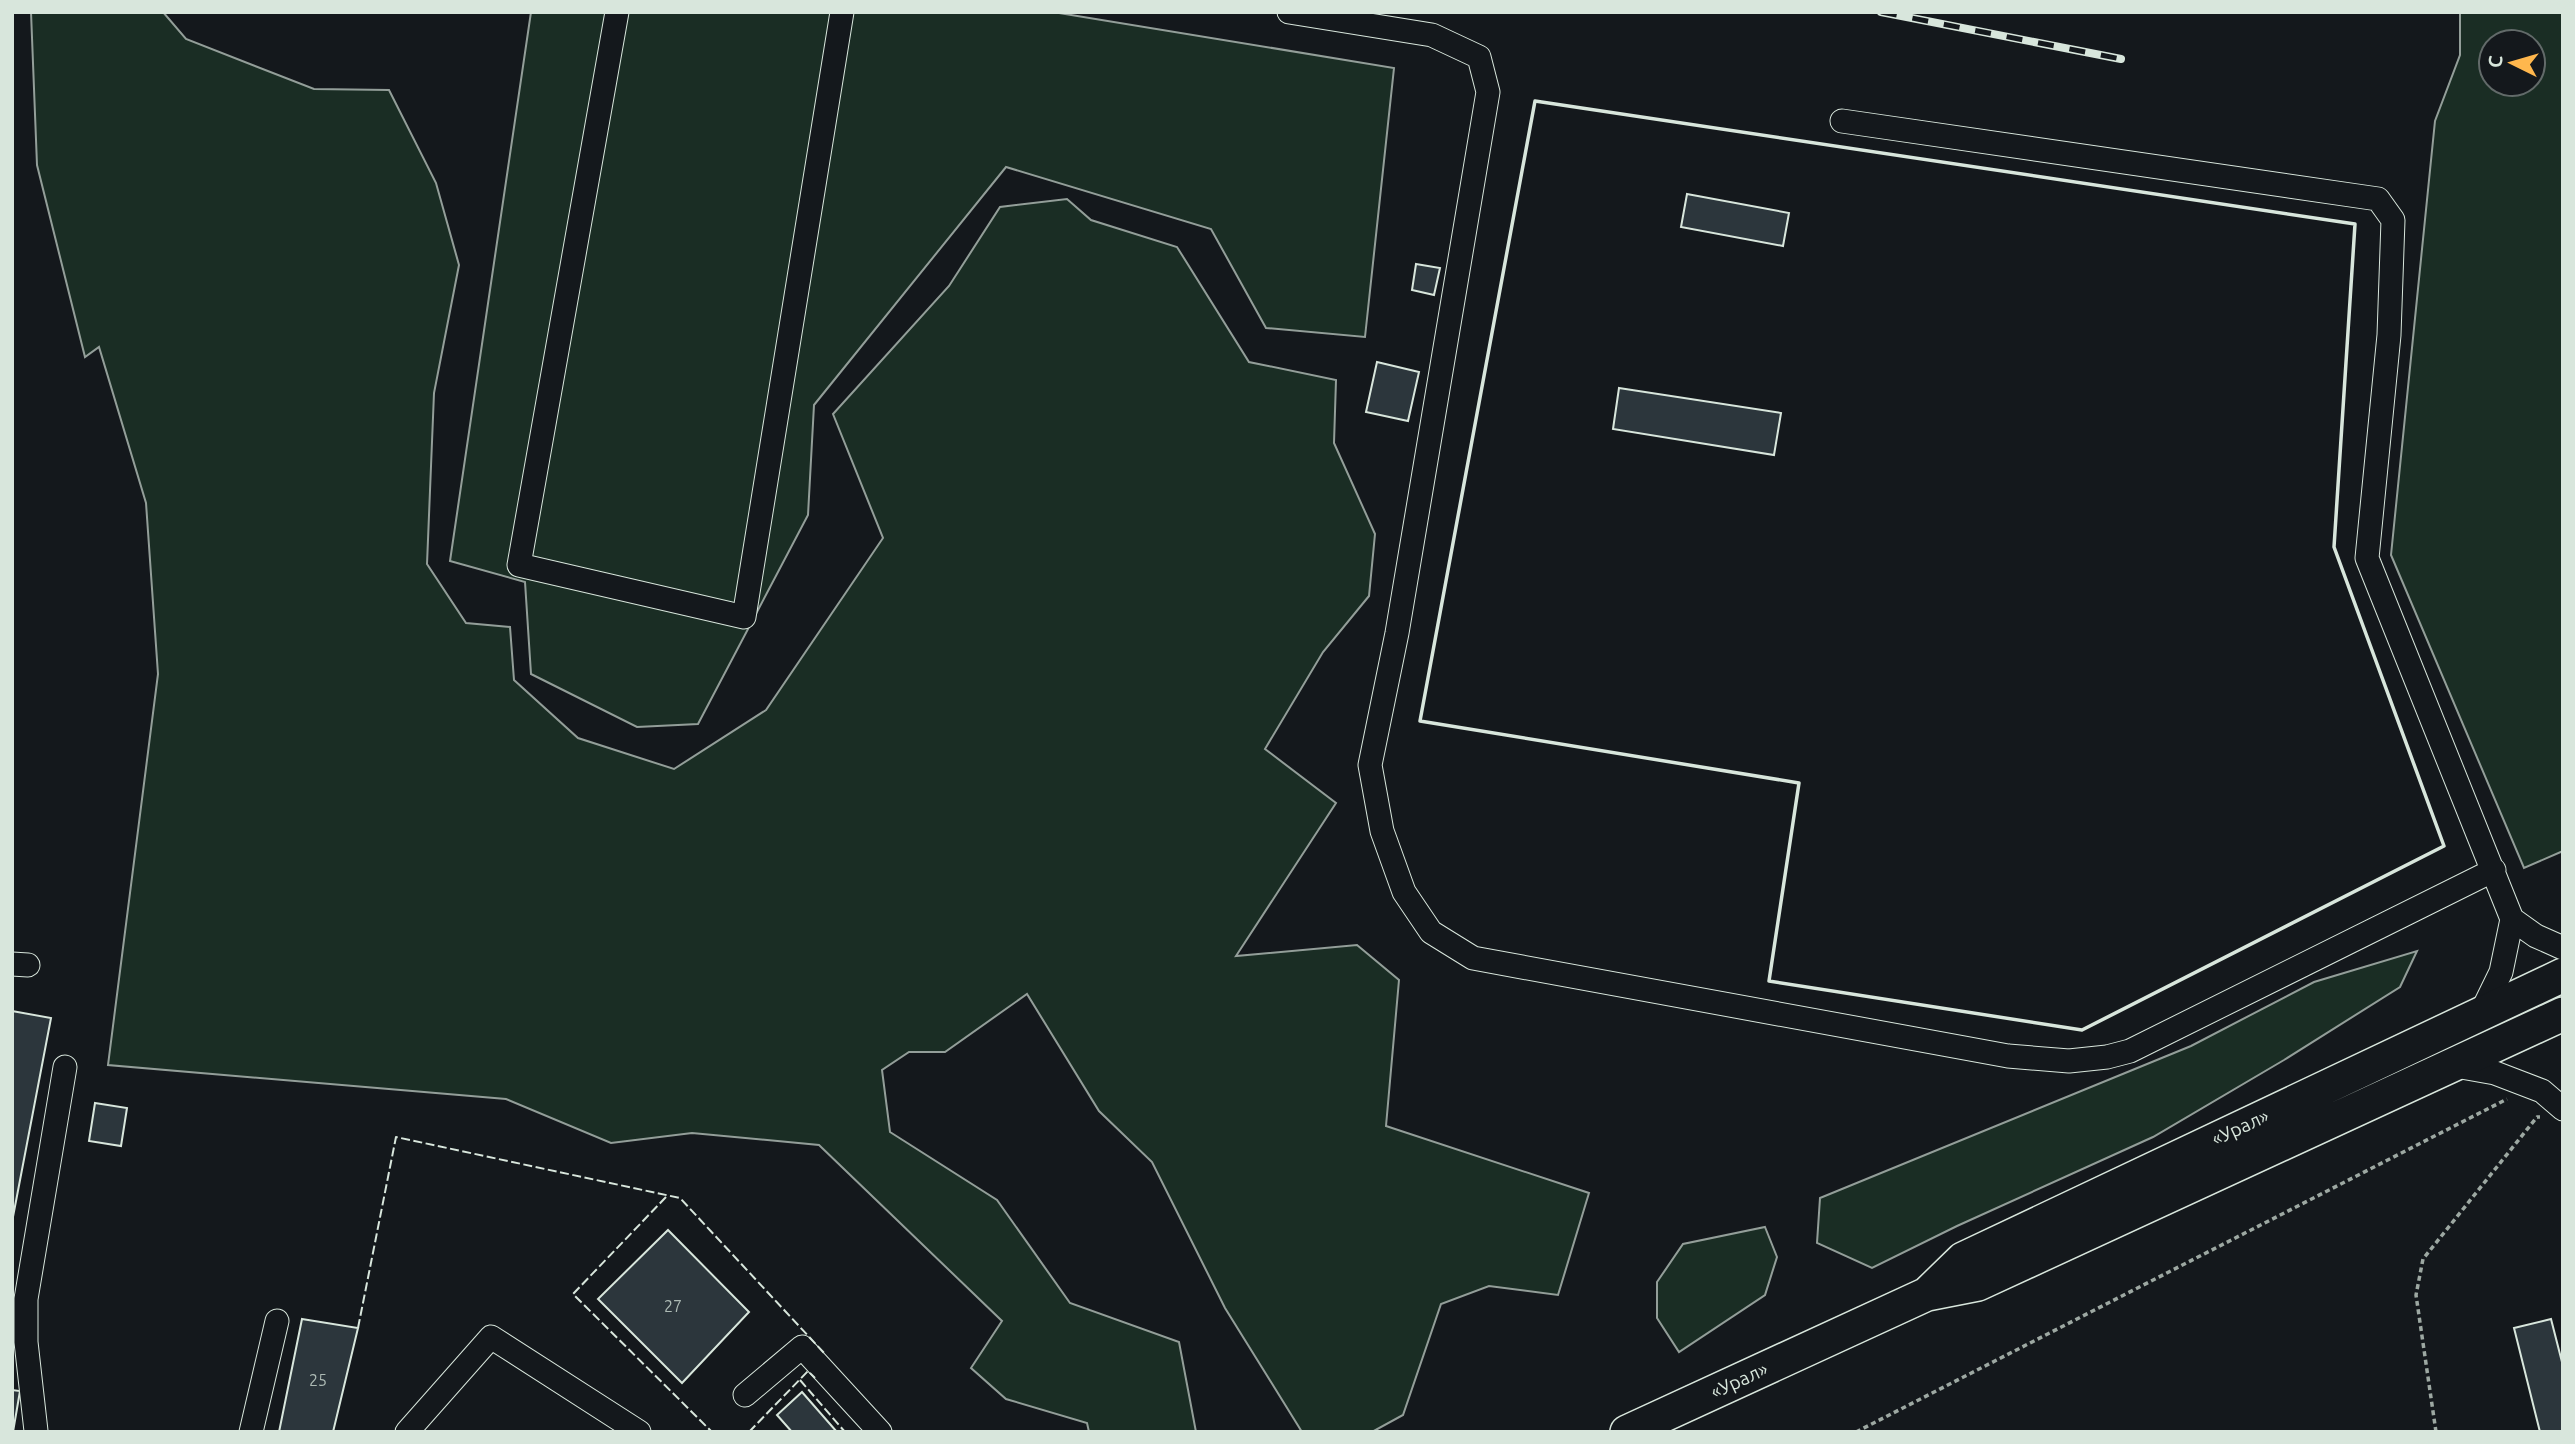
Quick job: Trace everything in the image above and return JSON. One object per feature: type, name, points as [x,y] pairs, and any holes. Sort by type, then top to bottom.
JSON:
[{"type":"highway","name":"«Урал»","points":[[1927,1293],[1963,1259],[2563,975]]},
{"type":"highway","name":"«Урал»","points":[[1627,1432],[1927,1293],[1978,1284],[2563,1014]]},
{"type":"street","points":[[617,12],[519,565],[744,617],[842,12]]},
{"type":"street","points":[[1289,12],[1432,35],[1479,57],[1488,92],[1397,633],[1370,765],[1382,831],[1395,868],[1404,892],[1431,932],[1473,958],[2008,1056],[2069,1061],[2130,1051],[2494,870]]},
{"type":"street","points":[[1842,121],[2378,200],[2393,220],[2389,335],[2367,558],[2512,919],[2501,972],[2481,1013]]},
{"type":"street","points":[[2512,919],[2536,936],[2563,948]]},
{"type":"street","points":[[2450,1065],[2495,1073],[2542,1091],[2556,1114]]},
{"type":"street","points":[[51,1432],[36,1432],[26,1342],[26,1299],[65,1066]]},
{"type":"street","points":[[251,1432],[278,1321]]},
{"type":"street","points":[[407,1432],[491,1337],[639,1432]]},
{"type":"street","points":[[745,1395],[802,1347],[880,1432]]},
{"type":"path","points":[[1856,1432],[2530,1087]]},
{"type":"path","points":[[2436,1432],[2416,1295],[2424,1259],[2537,1117],[2556,1114]]},
{"type":"green space","points":[[31,12],[163,12],[186,39],[314,89],[389,90],[436,183],[459,265],[434,393],[427,564],[466,623],[510,627],[514,680],[578,738],[674,769],[766,710],[883,538],[833,414],[949,286],[1000,207],[1067,199],[1091,220],[1177,247],[1249,362],[1336,380],[1334,443],[1375,534],[1369,596],[1323,652],[1265,749],[1336,803],[1236,956],[1357,945],[1399,980],[1386,1126],[1589,1193],[1558,1295],[1489,1286],[1441,1304],[1403,1415],[1372,1432],[1302,1432],[1225,1308],[1152,1162],[1099,1111],[1027,994],[945,1052],[909,1052],[882,1070],[890,1132],[997,1200],[1070,1303],[1179,1342],[1196,1432],[1089,1432],[1087,1423],[1006,1399],[971,1368],[1002,1321],[819,1145],[692,1133],[611,1143],[506,1099],[108,1065],[158,674],[146,503],[99,347],[85,357],[37,165]]},
{"type":"green space","points":[[531,12],[1053,12],[1394,68],[1365,337],[1266,328],[1211,229],[1006,167],[814,405],[808,515],[698,724],[637,727],[531,674],[525,582],[450,561]]},
{"type":"green space","points":[[2460,12],[2563,12],[2563,851],[2524,868],[2391,555],[2435,121],[2460,55]]},
{"type":"green space","points":[[2417,951],[2400,987],[2284,1060],[2153,1137],[1957,1226],[1872,1268],[1817,1243],[1820,1198],[2191,1046],[2314,982]]},
{"type":"green space","points":[[1765,1227],[1777,1257],[1765,1295],[1679,1352],[1657,1318],[1657,1282],[1683,1244]]},
{"type":"building","points":[[1687,194],[1789,213],[1783,246],[1681,227]]},
{"type":"building","points":[[1416,264],[1440,268],[1434,295],[1412,290]]},
{"type":"building","points":[[1377,362],[1419,372],[1408,421],[1366,412]]},
{"type":"building","points":[[1619,388],[1781,413],[1774,455],[1613,429]]},
{"type":"building","points":[[12,1011],[51,1018],[12,1222]]},
{"type":"building","points":[[95,1103],[127,1108],[121,1146],[89,1141]]},
{"type":"building","points":[[668,1230],[749,1312],[682,1383],[598,1299]]},
{"type":"building","points":[[302,1319],[358,1328],[333,1432],[279,1432]]},
{"type":"building","points":[[2551,1319],[2563,1366],[2563,1432],[2540,1432],[2514,1328]]},
{"type":"building","points":[[12,1390],[20,1391],[13,1432],[12,1432]]},
{"type":"building","points":[[802,1392],[837,1432],[792,1432],[777,1415]]},
{"type":"railway","points":[[1881,12],[2121,59]]},
{"type":"fence","points":[[358,1328],[396,1137],[680,1198],[825,1354]]},
{"type":"fence","points":[[666,1197],[573,1294],[712,1432]]},
{"type":"fence","points":[[749,1432],[808,1371],[815,1378]]},
{"type":"fence","points":[[800,1380],[845,1432]]},
{"type":"wall","points":[[1535,101],[2355,224],[2334,547],[2444,846],[2082,1030],[1769,981],[1799,783],[1420,721],[1535,101]]}]
